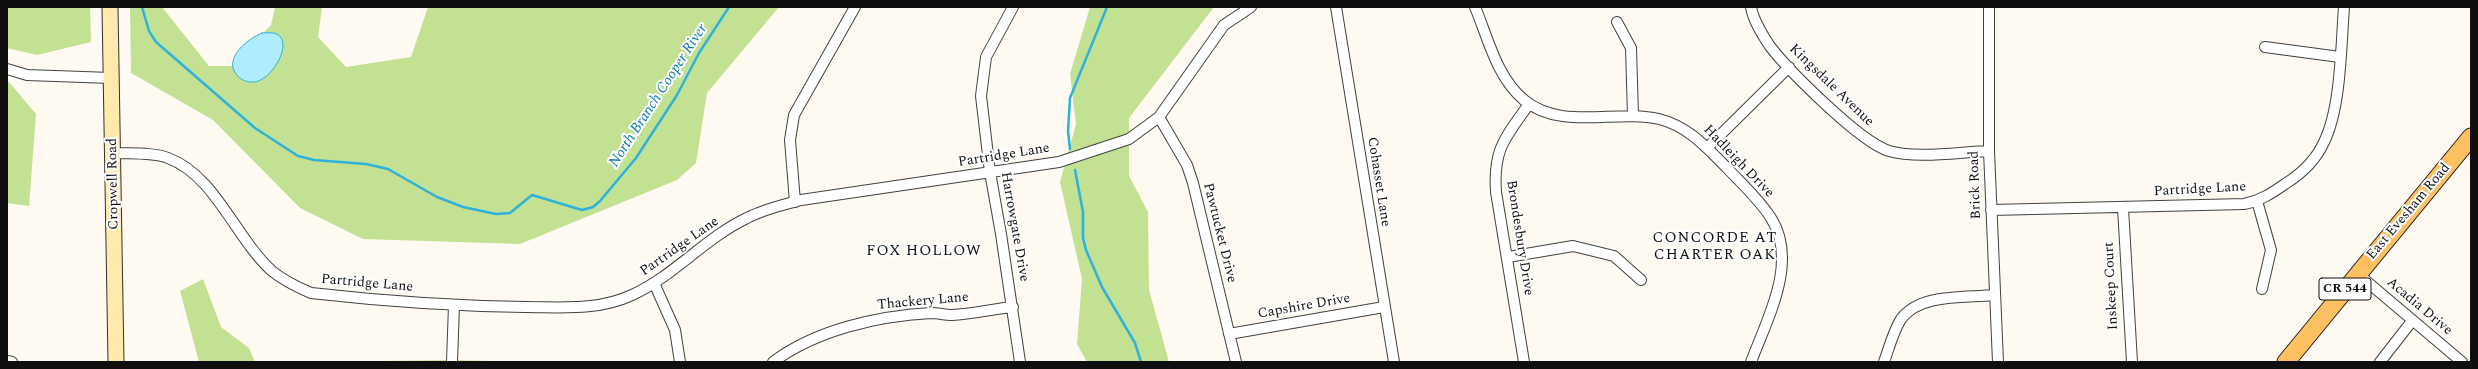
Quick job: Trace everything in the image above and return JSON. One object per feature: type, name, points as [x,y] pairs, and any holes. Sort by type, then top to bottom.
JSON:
[{"type":"main road","name":"East Evesham Road","points":[[2286,362],[2471,137]]},
{"type":"street","name":"Cropwell Road","points":[[110,7],[116,362]]},
{"type":"street","points":[[795,202],[790,140],[794,115],[855,7]]},
{"type":"street","name":"Harrowgate Drive","points":[[1012,7],[986,57],[981,96],[990,172],[1020,362]]},
{"type":"street","name":"Partridge Lane","points":[[113,154],[166,157],[190,171],[206,186],[271,270],[295,287],[319,294],[454,305],[584,308],[610,303],[654,284],[718,235],[746,218],[795,202],[1059,162],[1111,147],[1129,139],[1159,117],[1224,25],[1251,7]]},
{"type":"street","name":"Cohasset Lane","points":[[1336,7],[1394,362]]},
{"type":"street","name":"Hadleigh Drive","points":[[1475,7],[1499,67],[1510,85],[1529,104],[1537,109],[1583,118],[1633,116],[1659,119],[1674,124],[1694,136],[1762,204],[1772,218],[1781,243],[1783,257],[1780,279],[1751,362]]},
{"type":"street","name":"Kingsdale Avenue","points":[[1751,7],[1755,21],[1769,45],[1789,67],[1860,136],[1888,151],[1906,154],[1988,151]]},
{"type":"street","name":"Brick Road","points":[[1989,7],[1988,151],[1998,362]]},
{"type":"street","name":"Partridge Lane","points":[[1991,210],[2244,204],[2257,201],[2276,191],[2298,176],[2314,159],[2324,143],[2332,116],[2340,58],[2344,7]]},
{"type":"street","points":[[1617,22],[1631,48],[1633,116]]},
{"type":"street","points":[[2265,47],[2340,58]]},
{"type":"street","points":[[1707,148],[1789,67]]},
{"type":"street","points":[[7,69],[27,75],[111,78]]},
{"type":"street","name":"Brondesbury Drive","points":[[1524,362],[1508,257],[1496,192],[1497,156],[1504,140],[1529,104]]},
{"type":"street","name":"Pawtucket Drive","points":[[1159,117],[1187,165],[1236,362]]},
{"type":"street","points":[[2257,201],[2271,250],[2262,290]]},
{"type":"street","name":"Inskeep Court","points":[[2123,208],[2132,362]]},
{"type":"street","points":[[1508,257],[1573,246],[1614,256],[1641,280]]},
{"type":"street","name":"Acadia Drive","points":[[2358,274],[2412,322],[2462,362]]},
{"type":"street","points":[[654,284],[675,330],[680,362]]},
{"type":"street","points":[[1884,362],[1896,328],[1914,306],[1927,301],[1994,295]]},
{"type":"street","points":[[452,362],[454,305]]},
{"type":"street","name":"Thackery Lane","points":[[773,362],[784,353],[830,333],[864,322],[932,313],[951,315],[1012,307]]},
{"type":"street","name":"Capshire Drive","points":[[1229,334],[1384,307]]},
{"type":"street","points":[[2380,362],[2412,322]]},
{"type":"street","points":[[7,361],[12,362]]},
{"type":"green space","points":[[7,7],[90,7],[91,42],[37,55],[7,48]]},
{"type":"green space","points":[[130,7],[162,7],[209,66],[232,66],[271,25],[275,7],[322,7],[318,37],[346,67],[411,57],[428,7],[779,7],[707,93],[696,163],[677,180],[520,244],[363,239],[300,208],[213,120],[131,73]]},
{"type":"green space","points":[[1090,7],[1214,7],[1129,118],[1129,176],[1148,212],[1149,290],[1169,362],[1087,362],[1077,344],[1082,279],[1060,182],[1076,124],[1070,74]]},
{"type":"green space","points":[[9,82],[36,114],[29,206],[7,203],[7,84]]},
{"type":"green space","points":[[203,279],[221,327],[249,348],[255,362],[199,362],[180,291]]},
{"type":"green space","points":[[454,360],[525,362],[377,362],[379,361]]},
{"type":"water","points":[[262,33],[275,33],[282,39],[282,53],[273,70],[266,76],[259,81],[246,81],[236,74],[233,68],[235,56],[244,44]]},
{"type":"waterway","name":"North Branch Cooper River","points":[[142,7],[149,31],[156,42],[255,128],[298,156],[314,160],[366,164],[388,169],[437,197],[463,207],[496,214],[510,213],[532,195],[582,210],[593,207],[600,201],[636,158],[677,95],[699,53],[729,7]]},
{"type":"waterway","points":[[1070,149],[1068,131],[1070,98],[1107,7]]},
{"type":"waterway","points":[[1075,170],[1083,212],[1083,238],[1086,250],[1102,287],[1135,343],[1141,362]]},
{"type":"district","name":"CONCORDE AT CHARTER OAK","points":[[1715,248]]},
{"type":"district","name":"FOX HOLLOW","points":[[924,252]]}]
